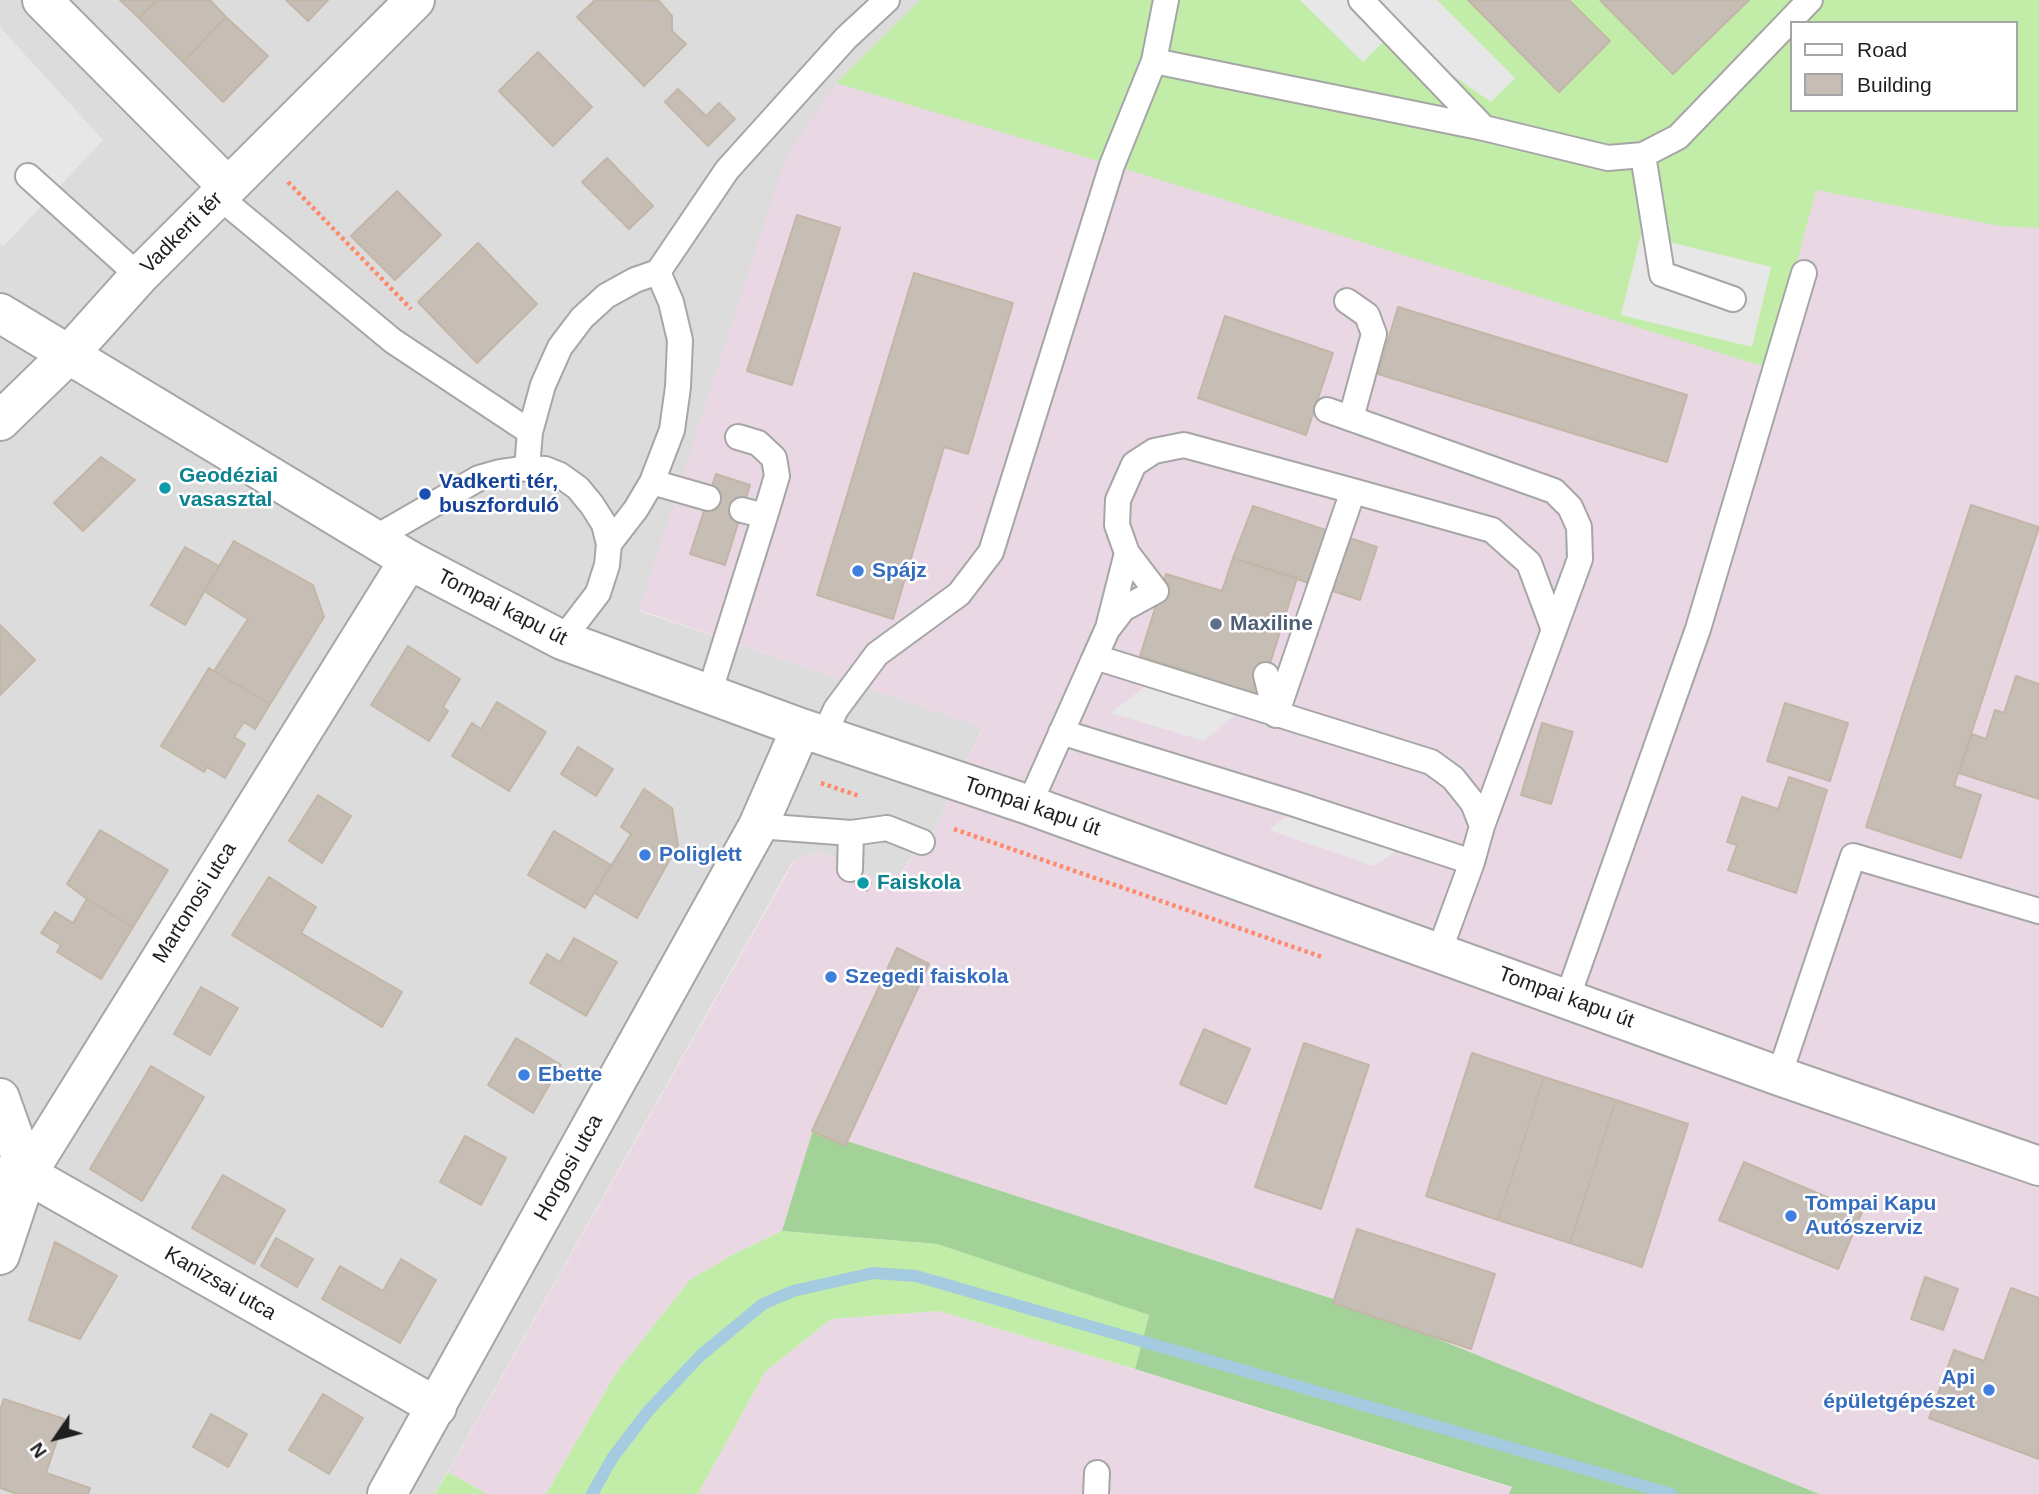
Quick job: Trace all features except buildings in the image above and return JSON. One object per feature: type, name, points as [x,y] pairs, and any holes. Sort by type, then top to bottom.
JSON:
[{"type":"street","name":"Vadkerti tér","points":[[0,421],[69,354],[139,276],[223,191],[42,0]]},
{"type":"street","points":[[223,191],[415,0]]},
{"type":"street","points":[[0,313],[69,354]]},
{"type":"street","name":"Tompai kapu út","points":[[69,354],[409,559],[562,640],[813,732],[1029,805],[1779,1076],[2039,1166]]},
{"type":"street","name":"Martonosi utca","points":[[0,1255],[14,1175],[409,559]]},
{"type":"street","name":"Horgosi utca","points":[[387,1494],[758,826],[813,732]]},
{"type":"street","points":[[0,1098],[14,1175]]},
{"type":"street","name":"Kanizsai utca","points":[[14,1175],[436,1407]]},
{"type":"lane","points":[[527,468],[530,432],[542,385],[560,347],[582,318],[606,296],[635,280],[658,272],[727,170],[846,38],[887,0]]},
{"type":"lane","points":[[813,732],[836,709],[877,654],[959,594],[991,552],[1112,165],[1154,61],[1166,0]]},
{"type":"lane","points":[[1361,0],[1484,128]]},
{"type":"lane","points":[[1154,61],[1484,128],[1608,159],[1643,155],[1678,137],[1810,0]]},
{"type":"lane","points":[[1643,155],[1662,274],[1733,299]]},
{"type":"lane","points":[[28,176],[139,276]]},
{"type":"lane","points":[[223,191],[393,341],[530,432]]},
{"type":"lane","points":[[609,544],[636,509],[652,482],[672,430],[678,387],[680,340],[671,302],[658,272]]},
{"type":"lane","points":[[1567,999],[1698,629],[1804,273]]},
{"type":"lane","points":[[1348,301],[1367,315],[1374,334],[1351,418]]},
{"type":"lane","points":[[1327,410],[1555,491],[1570,507],[1579,527],[1580,559],[1439,952]]},
{"type":"lane","points":[[709,694],[754,513],[777,476],[774,458],[758,443],[738,437]]},
{"type":"lane","points":[[1107,630],[1122,609],[1156,591],[1127,553],[1117,525],[1118,500],[1133,464],[1154,452],[1184,445],[1492,530],[1529,563],[1554,630]]},
{"type":"lane","points":[[375,538],[480,478],[527,468],[545,469],[560,475],[578,488],[592,505],[604,524],[609,544],[607,565],[598,593],[562,640]]},
{"type":"lane","points":[[652,482],[708,498]]},
{"type":"lane","points":[[1276,715],[1353,491]]},
{"type":"lane","points":[[1029,805],[1107,630],[1127,553]]},
{"type":"lane","points":[[1095,657],[1431,762],[1454,779],[1473,803],[1482,826]]},
{"type":"lane","points":[[1266,675],[1276,715]]},
{"type":"lane","points":[[1061,732],[1472,862]]},
{"type":"lane","points":[[758,826],[851,833],[887,828],[922,842]]},
{"type":"lane","points":[[849,869],[851,833]]},
{"type":"lane","points":[[1779,1076],[1853,856],[2039,911]]},
{"type":"path","points":[[261,154],[414,313]]},
{"type":"shaded area","points":[[0,0],[920,0],[836,83],[639,611],[983,727],[933,832],[911,858],[892,888],[821,851],[793,861],[435,1494],[0,1494]]},
{"type":"shaded area","points":[[920,0],[2039,0],[2039,1494],[1819,1494],[1364,1309],[813,1131],[782,1231],[732,1255],[690,1280],[616,1373],[546,1494],[487,1494],[448,1472],[794,861],[821,851],[892,888],[933,832],[983,728],[639,610],[786,156],[836,83]],"holes":[[[1166,574],[1222,591],[1140,655]]]},
{"type":"shaded area","points":[[1300,0],[1437,0],[1515,78],[1491,102],[1392,33],[1363,62]]},
{"type":"shaded area","points":[[0,27],[103,140],[4,246],[0,244]]},
{"type":"shaded area","points":[[1641,235],[1771,267],[1752,347],[1621,315]]},
{"type":"shaded area","points":[[1157,677],[1248,705],[1204,741],[1111,713]]},
{"type":"shaded area","points":[[1300,806],[1410,842],[1374,866],[1269,830]]},
{"type":"shaded area","points":[[939,1311],[1135,1369],[1513,1488],[1509,1494],[698,1494],[765,1372],[831,1319]]},
{"type":"green space","points":[[920,0],[2039,0],[2039,228],[2000,226],[1816,190],[1769,368],[1112,165],[836,83]]},
{"type":"green space","points":[[813,1130],[1364,1309],[1819,1494],[1509,1494],[1512,1487],[1135,1369],[1149,1315],[937,1244],[782,1231]]},
{"type":"green space","points":[[782,1231],[937,1244],[1149,1315],[1135,1369],[939,1311],[831,1319],[765,1372],[698,1494],[546,1494],[616,1373],[690,1280],[732,1255]]},
{"type":"green space","points":[[448,1472],[487,1494],[435,1494]]},
{"type":"waterway","points":[[592,1494],[613,1457],[649,1410],[701,1355],[763,1304],[793,1291],[873,1273],[916,1276],[1671,1494]]},
{"type":"place","name":"Geodéziai vasasztal","points":[[165,488]]},
{"type":"place","name":"Vadkerti tér, buszforduló","points":[[425,494]]},
{"type":"place","name":"Spájz","points":[[858,571]]},
{"type":"place","name":"Maxiline","points":[[1216,624]]},
{"type":"place","name":"Poliglett","points":[[645,855]]},
{"type":"place","name":"Faiskola","points":[[863,883]]},
{"type":"place","name":"Szegedi faiskola","points":[[831,977]]},
{"type":"place","name":"Ebette","points":[[524,1075]]},
{"type":"place","name":"Tompai Kapu Autószerviz","points":[[1791,1216]]},
{"type":"place","name":"Api épületgépészet","points":[[1989,1390]]}]
